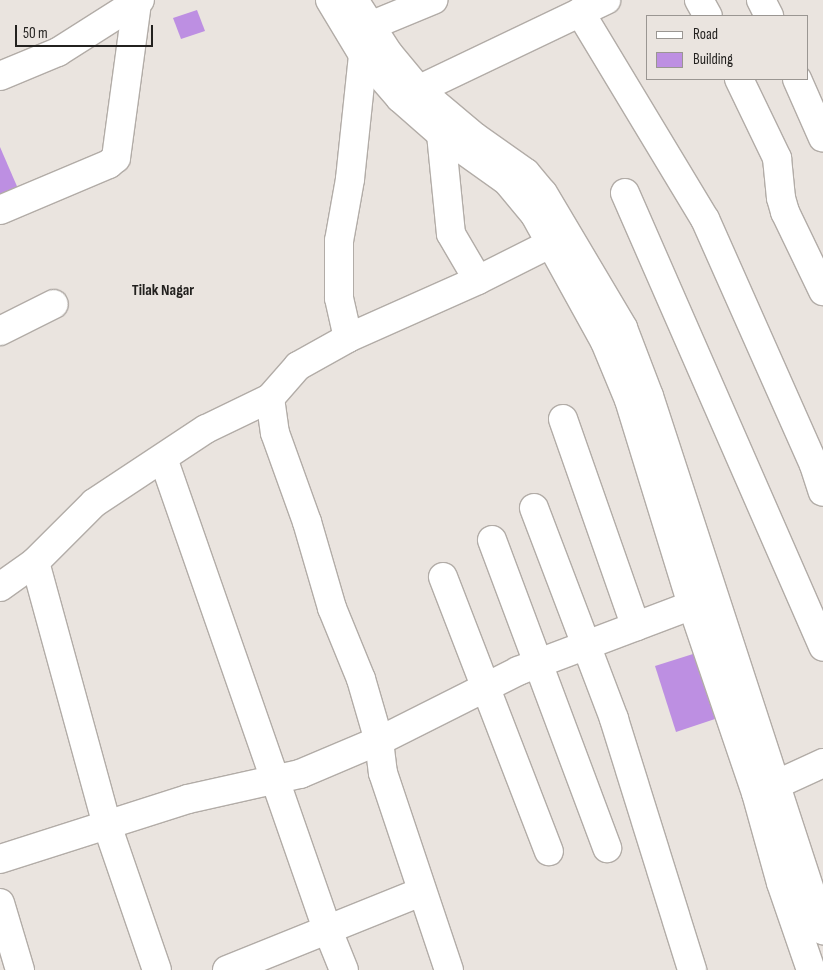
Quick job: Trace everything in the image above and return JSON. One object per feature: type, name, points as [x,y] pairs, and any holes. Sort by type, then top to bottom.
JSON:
[{"type":"street","points":[[330,0],[361,39],[410,94],[440,134],[507,181],[535,214],[605,342],[629,400],[702,601],[766,789],[781,882],[811,970]]},
{"type":"street","points":[[348,338],[339,298],[339,241],[350,179],[361,39],[354,0]]},
{"type":"street","points":[[361,39],[432,0]]},
{"type":"street","points":[[410,94],[606,0]]},
{"type":"street","points":[[699,0],[707,15]]},
{"type":"street","points":[[761,0],[768,15]]},
{"type":"street","points":[[0,76],[58,52],[138,1]]},
{"type":"street","points":[[0,210],[109,164],[116,158],[138,1]]},
{"type":"street","points":[[580,12],[704,219],[814,465],[823,492]]},
{"type":"street","points":[[739,80],[777,158],[781,198],[785,212],[823,291]]},
{"type":"street","points":[[797,80],[823,138]]},
{"type":"street","points":[[410,94],[526,173],[543,193],[623,328],[649,396],[702,601]]},
{"type":"street","points":[[440,134],[451,234],[478,280]]},
{"type":"street","points":[[625,193],[823,647]]},
{"type":"street","points":[[0,588],[35,562],[94,503],[206,429],[270,398],[298,366],[348,338],[478,280],[552,243]]},
{"type":"street","points":[[0,331],[54,304]]},
{"type":"street","points":[[270,398],[275,433],[307,522],[332,608],[360,679],[378,740],[382,773],[449,970]]},
{"type":"street","points":[[563,419],[636,627]]},
{"type":"street","points":[[163,458],[327,928],[344,970]]},
{"type":"street","points":[[534,508],[614,719],[691,970]]},
{"type":"street","points":[[492,540],[606,848]]},
{"type":"street","points":[[35,562],[107,826],[158,970]]},
{"type":"street","points":[[443,577],[487,686],[549,851]]},
{"type":"street","points":[[0,859],[107,826],[188,798],[300,774],[378,740],[487,686],[538,664],[702,601]]},
{"type":"street","points":[[766,789],[823,763]]},
{"type":"street","points":[[766,789],[814,870],[823,930]]},
{"type":"street","points":[[227,970],[327,928],[422,892]]},
{"type":"street","points":[[0,904],[20,970]]},
{"type":"building","points":[[197,10],[205,31],[181,39],[173,18]]},
{"type":"building","points":[[0,147],[19,191],[0,199]]},
{"type":"building","points":[[693,654],[715,719],[676,732],[655,666]]},
{"type":"district","name":"Tilak Nagar","points":[[163,291]]}]
